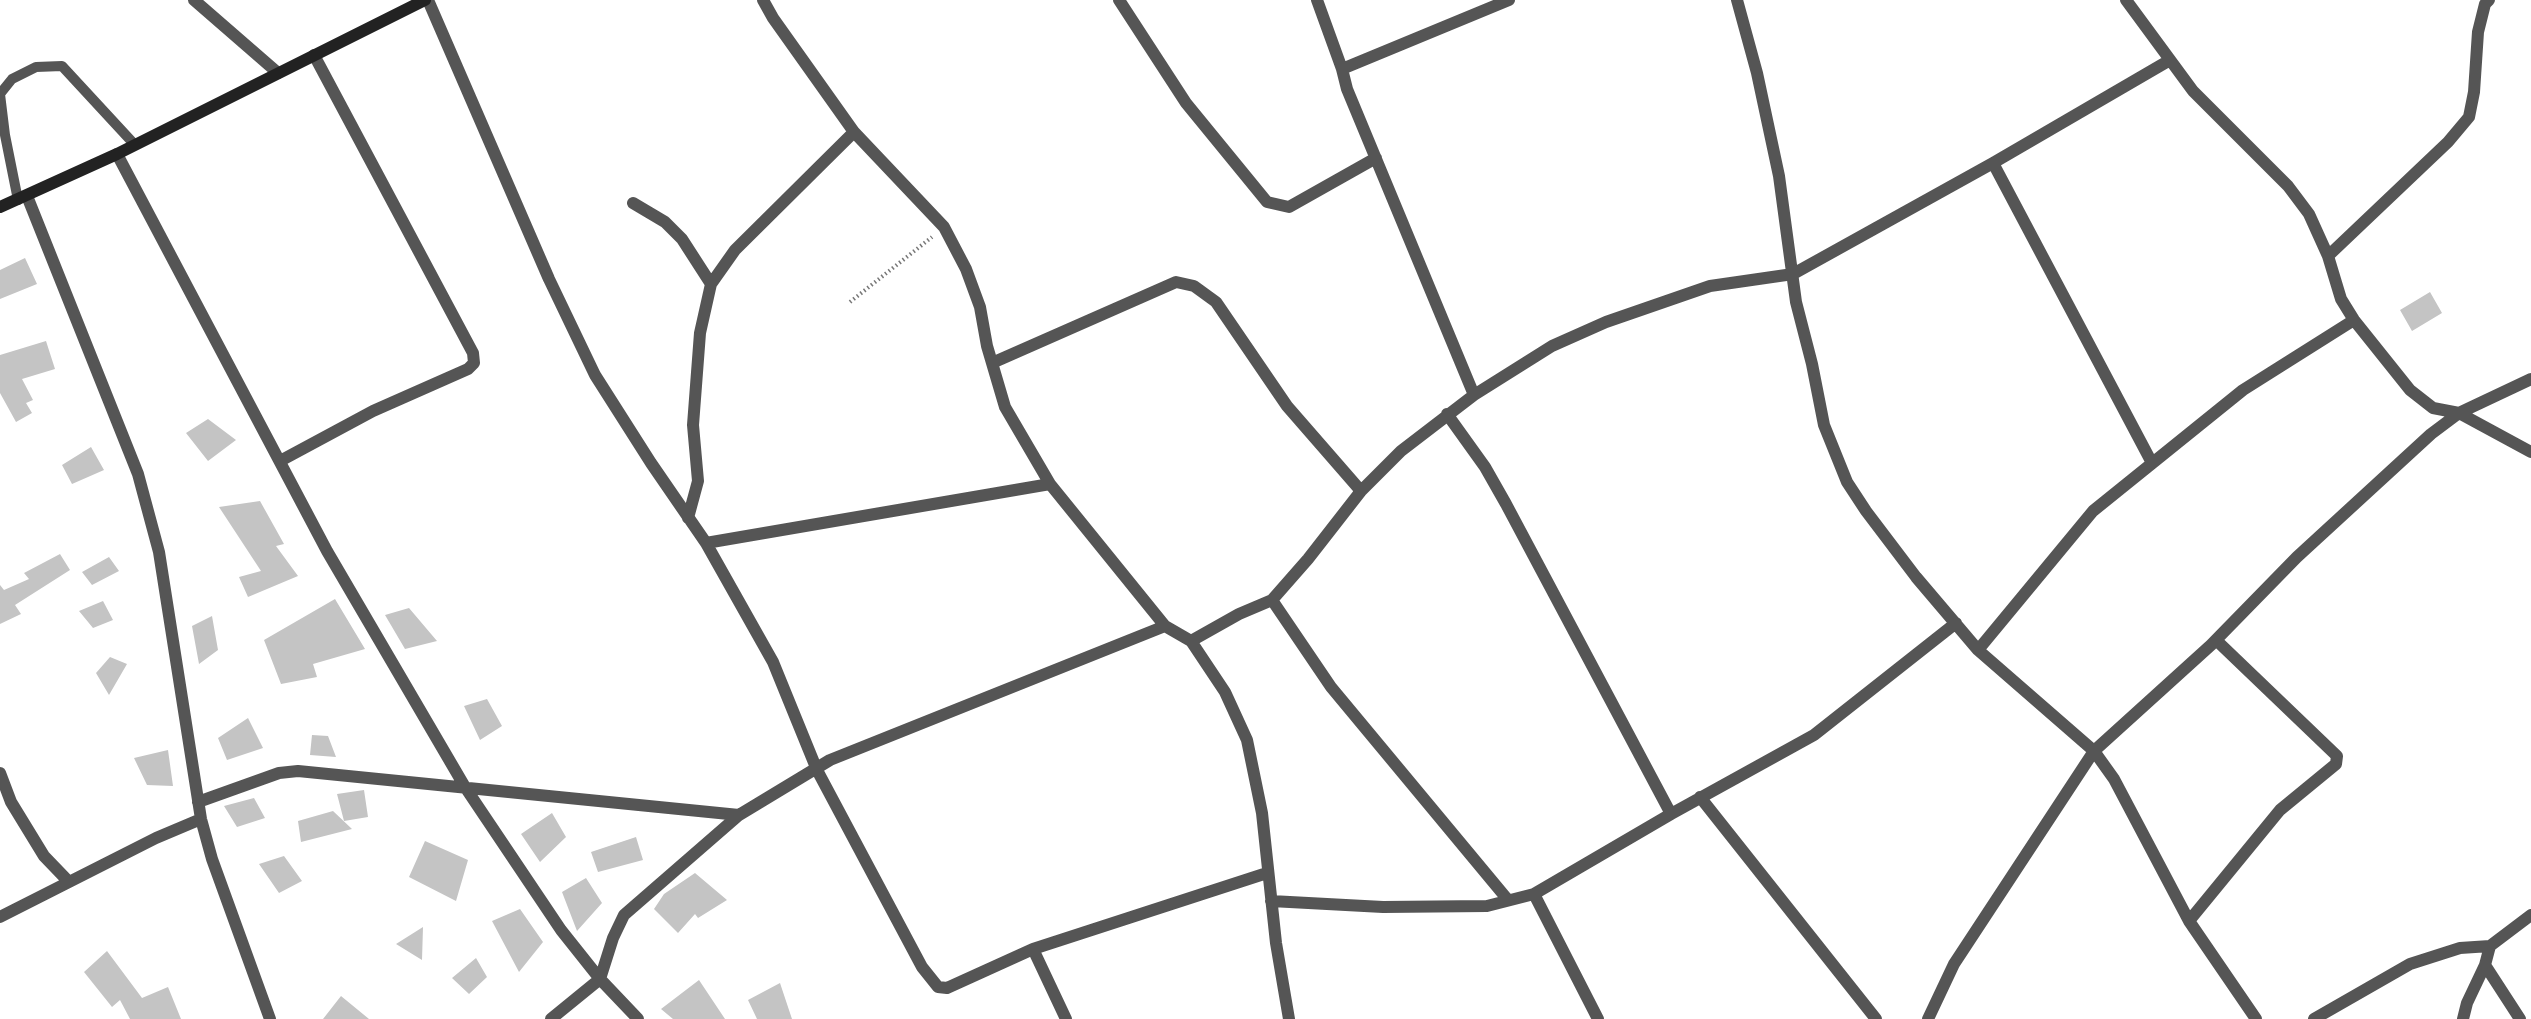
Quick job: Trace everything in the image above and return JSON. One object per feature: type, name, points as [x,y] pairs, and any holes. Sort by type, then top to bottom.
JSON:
[{"type":"street","points":[[194,0],[278,73]]},
{"type":"street","points":[[0,207],[117,154],[427,0],[549,279],[595,375],[706,543],[773,662],[817,770],[922,967],[938,987],[947,988],[1034,949],[1267,873]]},
{"type":"street","points":[[763,0],[772,18],[854,132],[944,227],[966,269],[980,306],[992,363],[1005,407],[1050,484],[1166,626],[1191,641],[1225,692],[1247,740],[1262,813],[1267,873],[1289,1019]]},
{"type":"street","points":[[1119,0],[1186,103],[1267,202],[1289,207],[1376,158]]},
{"type":"street","points":[[1317,0],[1376,158],[1474,395]]},
{"type":"street","points":[[1342,69],[1509,0]]},
{"type":"street","points":[[1737,0],[1757,73],[1779,176],[1796,302],[1812,364],[1824,425],[1847,482],[1916,577],[1978,650],[2094,751],[2114,778],[2189,921],[2256,1019]]},
{"type":"street","points":[[2126,0],[2193,91],[2288,186],[2309,214],[2328,256],[2341,298],[2354,320],[2410,390],[2433,408],[2459,412],[2531,452]]},
{"type":"street","points":[[2328,256],[2448,142],[2469,117],[2474,92],[2478,32],[2489,0]]},
{"type":"street","points":[[280,461],[373,411],[468,369],[474,363],[473,353],[314,55]]},
{"type":"street","points":[[1191,641],[1239,614],[1272,600],[1308,559],[1360,491],[1401,451],[1474,395],[1552,346],[1606,322],[1710,286],[1793,274],[1993,163],[2170,60]]},
{"type":"street","points":[[688,518],[698,481],[693,425],[700,333],[711,284],[735,250],[854,132]]},
{"type":"street","points":[[117,154],[327,551],[465,787],[561,930],[600,979],[638,1019]]},
{"type":"street","points":[[1993,163],[2151,463]]},
{"type":"street","points":[[22,198],[138,474],[159,552],[201,819],[212,859],[270,1019]]},
{"type":"street","points":[[633,203],[665,222],[682,239],[711,284]]},
{"type":"street","points":[[992,363],[1176,282],[1194,286],[1216,302],[1287,406],[1360,491]]},
{"type":"street","points":[[1978,650],[2093,511],[2243,390],[2354,320]]},
{"type":"street","points":[[1928,1019],[1954,964],[2094,751],[2216,640],[2297,557],[2431,434],[2459,412],[2531,379]]},
{"type":"street","points":[[1447,414],[1485,467],[1506,504],[1671,814]]},
{"type":"street","points":[[706,543],[1050,484]]},
{"type":"street","points":[[1272,600],[1331,687],[1508,900]]},
{"type":"street","points":[[1271,901],[1383,907],[1487,906],[1534,894],[1700,797],[1814,735],[1956,623]]},
{"type":"street","points":[[551,1019],[600,979],[613,938],[624,915],[739,815],[817,770],[830,760],[1166,626]]},
{"type":"street","points":[[2189,921],[2280,810],[2336,764],[2337,756],[2216,640]]},
{"type":"street","points":[[198,802],[279,773],[298,771],[739,815]]},
{"type":"street","points":[[0,773],[11,801],[44,856],[69,882]]},
{"type":"street","points":[[1700,797],[1876,1019]]},
{"type":"street","points":[[0,917],[156,838],[201,819]]},
{"type":"street","points":[[1534,894],[1598,1019]]},
{"type":"street","points":[[2314,1019],[2410,964],[2460,948],[2490,946],[2531,915]]},
{"type":"street","points":[[2463,1019],[2467,1003],[2485,965],[2490,946]]},
{"type":"street","points":[[1034,949],[1066,1019]]},
{"type":"street","points":[[2485,965],[2520,1019]]},
{"type":"lane","points":[[22,198],[5,135],[0,94],[12,79],[36,67],[62,66],[135,145]]},
{"type":"path","points":[[850,302],[944,227]]},
{"type":"building","points":[[25,258],[37,284],[0,299],[0,270]]},
{"type":"building","points":[[2430,292],[2442,313],[2412,331],[2400,310]]},
{"type":"building","points":[[46,341],[55,369],[22,379],[33,400],[26,403],[32,413],[16,422],[0,393],[0,355]]},
{"type":"building","points":[[208,419],[236,440],[208,461],[186,433]]},
{"type":"building","points":[[91,447],[104,470],[72,484],[62,465]]},
{"type":"building","points":[[260,501],[284,544],[276,546],[298,576],[248,597],[239,577],[261,571],[219,507]]},
{"type":"building","points":[[60,554],[70,570],[15,605],[21,614],[0,624],[0,585],[4,590],[29,579],[24,573]]},
{"type":"building","points":[[109,557],[119,571],[92,585],[82,572]]},
{"type":"building","points":[[335,599],[365,649],[313,664],[317,677],[281,684],[264,640]]},
{"type":"building","points":[[103,601],[113,620],[93,628],[79,611]]},
{"type":"building","points":[[409,608],[437,641],[405,649],[385,615]]},
{"type":"building","points":[[212,616],[218,650],[199,664],[192,626]]},
{"type":"building","points":[[110,657],[127,664],[109,695],[96,673]]},
{"type":"building","points":[[487,699],[502,726],[480,740],[464,706]]},
{"type":"building","points":[[248,718],[263,748],[227,760],[218,738]]},
{"type":"building","points":[[312,735],[328,736],[336,757],[310,755]]},
{"type":"building","points":[[168,750],[173,786],[147,785],[134,758]]},
{"type":"building","points":[[364,790],[368,817],[344,821],[337,794]]},
{"type":"building","points":[[254,798],[265,818],[237,827],[224,806]]},
{"type":"building","points":[[333,811],[352,829],[301,842],[298,821]]},
{"type":"building","points":[[552,813],[566,837],[540,862],[521,834]]},
{"type":"building","points":[[636,837],[643,860],[598,872],[591,852]]},
{"type":"building","points":[[425,841],[468,860],[456,901],[409,877]]},
{"type":"building","points":[[284,856],[302,881],[279,893],[259,864]]},
{"type":"building","points":[[695,873],[727,900],[698,918],[695,914],[678,933],[654,909],[664,894]]},
{"type":"building","points":[[586,878],[602,903],[577,931],[562,892]]},
{"type":"building","points":[[520,909],[543,942],[519,972],[492,921]]},
{"type":"building","points":[[423,927],[422,960],[396,944]]},
{"type":"building","points":[[107,951],[142,998],[168,987],[181,1019],[130,1019],[120,1000],[112,1007],[84,972]]},
{"type":"building","points":[[476,958],[487,977],[469,994],[452,978]]},
{"type":"building","points":[[699,980],[725,1019],[673,1019],[661,1009]]},
{"type":"building","points":[[780,983],[792,1019],[757,1019],[748,1000]]},
{"type":"building","points":[[341,996],[369,1019],[323,1019]]}]
